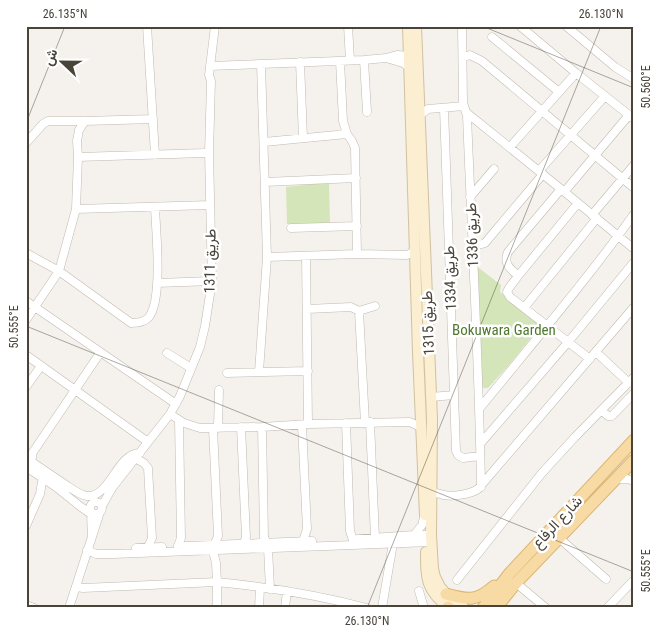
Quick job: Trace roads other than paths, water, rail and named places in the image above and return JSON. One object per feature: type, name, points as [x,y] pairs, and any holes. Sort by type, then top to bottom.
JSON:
[{"type":"main road","name":"شارع الرفاع","points":[[496,608],[513,579],[634,440]]},
{"type":"main road","name":"شارع الرفاع","points":[[483,608],[559,538],[634,460]]},
{"type":"main road","points":[[446,594],[464,598],[478,598],[513,579]]},
{"type":"street","points":[[147,26],[155,155]]},
{"type":"street","name":"طريق 1311","points":[[69,608],[101,509],[112,488],[176,404],[202,340],[210,281],[205,101],[206,82],[209,75],[215,26]]},
{"type":"street","points":[[348,26],[350,60]]},
{"type":"street","name":"طريق 1315","points":[[408,26],[420,104],[431,397],[430,499],[426,574],[430,587],[440,600],[449,607]]},
{"type":"street","name":"طريق 1315","points":[[416,26],[413,58],[409,68],[421,413],[430,499],[425,514],[433,569],[440,587],[464,608]]},
{"type":"street","name":"طريق 1336","points":[[462,26],[480,408],[481,487]]},
{"type":"street","points":[[518,276],[507,265],[505,258],[508,252],[631,117],[520,26]]},
{"type":"street","points":[[566,26],[615,67],[634,79]]},
{"type":"street","points":[[492,37],[559,92]]},
{"type":"street","points":[[210,66],[364,60],[397,55],[413,58]]},
{"type":"street","points":[[464,57],[470,56],[482,61],[634,188]]},
{"type":"street","points":[[386,58],[400,61],[409,68]]},
{"type":"street","points":[[364,60],[367,112]]},
{"type":"street","points":[[340,61],[343,121],[347,134],[355,148],[357,254]]},
{"type":"street","points":[[300,62],[303,138]]},
{"type":"street","points":[[259,372],[267,257],[261,64]]},
{"type":"street","points":[[510,147],[576,73]]},
{"type":"street","name":"طريق 1311","points":[[208,205],[211,81],[209,75]]},
{"type":"street","points":[[472,247],[485,243],[605,96]]},
{"type":"street","points":[[420,104],[432,108]]},
{"type":"street","points":[[420,115],[425,110],[432,108],[465,110],[634,250]]},
{"type":"street","name":"طريق 1334","points":[[444,108],[457,453],[463,458],[480,456]]},
{"type":"street","points":[[26,143],[48,121],[153,119]]},
{"type":"street","points":[[26,320],[59,271],[76,210],[78,134],[85,121]]},
{"type":"street","points":[[264,142],[347,134]]},
{"type":"street","points":[[78,157],[205,153]]},
{"type":"street","points":[[524,308],[622,178],[634,165]]},
{"type":"street","points":[[470,197],[494,168]]},
{"type":"street","points":[[265,182],[356,178]]},
{"type":"street","points":[[457,580],[542,473],[631,380],[569,342],[510,297],[507,292],[578,203]]},
{"type":"street","points":[[76,210],[208,205]]},
{"type":"street","points":[[26,253],[59,271],[132,323],[145,321],[152,312],[156,298],[155,208]]},
{"type":"street","points":[[480,408],[548,326],[634,214]]},
{"type":"street","points":[[291,228],[357,226]]},
{"type":"street","points":[[267,257],[357,254],[407,255],[415,251]]},
{"type":"street","points":[[303,541],[307,530],[305,424],[308,371],[306,256]]},
{"type":"street","points":[[480,444],[569,342],[634,262]]},
{"type":"street","points":[[157,283],[210,281]]},
{"type":"street","points":[[26,302],[176,404]]},
{"type":"street","points":[[307,309],[351,307],[359,311],[375,306]]},
{"type":"street","points":[[430,499],[439,493],[443,495],[470,494],[481,487],[634,307]]},
{"type":"street","points":[[359,311],[375,538]]},
{"type":"street","points":[[28,461],[100,353]]},
{"type":"street","points":[[167,353],[192,368]]},
{"type":"street","points":[[26,355],[148,442]]},
{"type":"street","points":[[26,387],[41,366]]},
{"type":"street","points":[[227,372],[308,371]]},
{"type":"street","points":[[217,608],[216,428],[219,390]]},
{"type":"street","points":[[602,411],[608,416],[612,416],[634,393]]},
{"type":"street","points":[[431,397],[454,395]]},
{"type":"street","points":[[410,422],[421,413]]},
{"type":"street","points":[[170,414],[194,427],[262,427],[305,424],[410,422],[422,428]]},
{"type":"street","points":[[178,546],[182,538],[179,420]]},
{"type":"street","points":[[346,423],[350,531],[353,540]]},
{"type":"street","points":[[241,427],[246,537],[244,543]]},
{"type":"street","points":[[262,427],[264,537],[267,545],[270,589]]},
{"type":"street","points":[[28,461],[47,485],[84,496],[92,496],[103,489],[128,457],[135,453],[138,455],[148,468],[152,538],[148,547]]},
{"type":"street","points":[[28,461],[64,489],[72,499],[81,508],[94,515],[98,514],[101,509],[100,503],[82,502],[72,499]]},
{"type":"street","points":[[616,479],[627,479],[634,482]]},
{"type":"street","points":[[26,526],[40,494],[47,485]]},
{"type":"street","name":"طريق 1311","points":[[94,502],[112,488]]},
{"type":"street","points":[[92,537],[90,508],[94,502]]},
{"type":"street","points":[[414,535],[422,525],[425,514]]},
{"type":"street","points":[[307,530],[313,541]]},
{"type":"street","points":[[88,548],[108,550],[178,546],[218,547],[244,543],[267,545],[303,541],[353,540],[414,535],[428,539]]},
{"type":"street","points":[[559,538],[606,579]]},
{"type":"street","points":[[88,548],[96,554],[113,554],[267,545],[411,543],[428,539]]},
{"type":"street","points":[[382,608],[392,543]]},
{"type":"street","points":[[411,543],[422,550],[426,558]]},
{"type":"street","points":[[513,579],[546,608]]},
{"type":"street","points":[[607,608],[634,580]]},
{"type":"street","points":[[77,585],[83,588],[217,582],[346,602],[367,608]]},
{"type":"street","points":[[259,608],[260,588]]},
{"type":"street","points":[[419,591],[424,608]]},
{"type":"street","points":[[285,608],[287,592]]},
{"type":"street","points":[[26,605],[34,608]]},
{"type":"park label","name":"Bokuwara Garden","points":[[504,330]]}]
